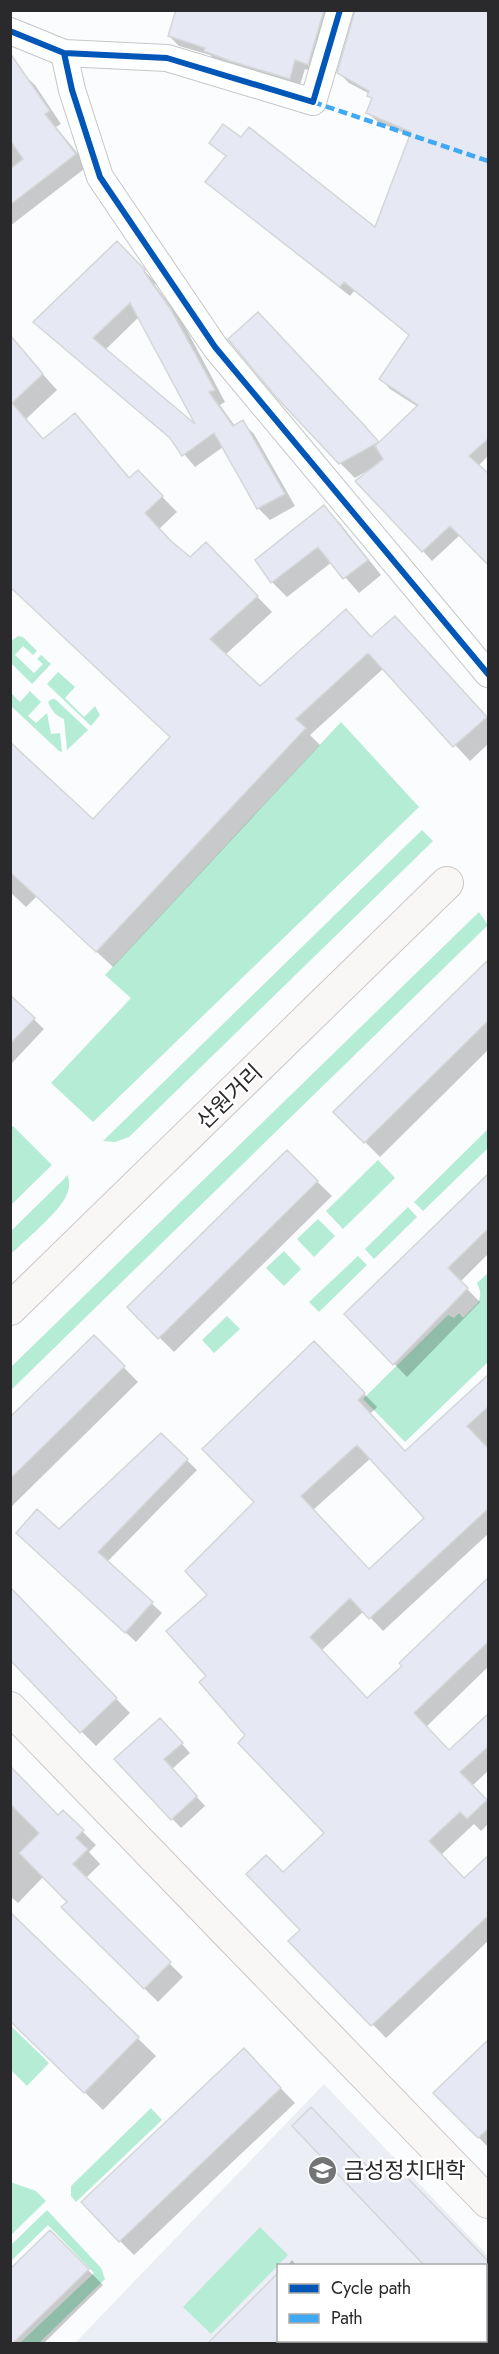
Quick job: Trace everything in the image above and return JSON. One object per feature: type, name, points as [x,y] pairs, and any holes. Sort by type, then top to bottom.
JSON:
[{"type":"main road","name":"산원거리","points":[[10,1309],[447,883]]},
{"type":"main road","points":[[10,1708],[489,2202]]},
{"type":"street","points":[[10,31],[64,53],[167,58],[313,102],[340,10]]},
{"type":"street","points":[[64,53],[72,90],[99,177],[215,347],[489,674]]},
{"type":"shaded area","name":"금성정치대학","points":[[324,2084],[488,2256],[488,2343],[74,2344]]},
{"type":"green space","points":[[18,636],[23,637],[37,651],[33,655],[23,646],[15,655],[34,673],[43,664],[37,659],[41,655],[51,664],[32,684],[11,663],[11,641]]},
{"type":"green space","points":[[58,672],[75,687],[65,698],[84,717],[95,706],[100,715],[91,726],[47,684]]},
{"type":"green space","points":[[30,691],[41,702],[28,716],[36,723],[47,713],[51,734],[60,733],[62,752],[11,706],[11,693],[20,702]]},
{"type":"green space","points":[[55,699],[88,730],[67,750],[64,719],[51,708],[48,702]]},
{"type":"green space","points":[[341,722],[419,807],[93,1122],[51,1083],[131,998],[105,975]]},
{"type":"green space","points":[[422,830],[433,841],[129,1137],[115,1142],[103,1141]]},
{"type":"green space","points":[[479,912],[488,925],[11,1390],[11,1367]]},
{"type":"green space","points":[[13,1126],[52,1165],[11,1205],[10,1129]]},
{"type":"green space","points":[[488,1129],[488,1148],[423,1211],[414,1202]]},
{"type":"green space","points":[[378,1160],[395,1178],[343,1229],[326,1211]]},
{"type":"green space","points":[[68,1175],[69,1189],[58,1209],[11,1254],[11,1231]]},
{"type":"green space","points":[[408,1207],[417,1217],[374,1259],[365,1249]]},
{"type":"green space","points":[[318,1219],[335,1236],[314,1257],[297,1239]]},
{"type":"green space","points":[[284,1251],[301,1269],[284,1286],[266,1268]]},
{"type":"green space","points":[[358,1256],[367,1265],[319,1312],[309,1302]]},
{"type":"green space","points":[[488,1273],[488,1362],[405,1442],[363,1399],[448,1315],[454,1318],[459,1313],[463,1318],[472,1310],[480,1299],[477,1283]]},
{"type":"green space","points":[[227,1316],[240,1329],[214,1353],[202,1340]]},
{"type":"green space","points":[[11,2026],[49,2063],[27,2086],[11,2070]]},
{"type":"green space","points":[[151,2108],[162,2120],[76,2202],[71,2196],[71,2186]]},
{"type":"green space","points":[[10,2184],[36,2191],[46,2201],[11,2235]]},
{"type":"green space","points":[[47,2210],[101,2268],[105,2279],[39,2343],[20,2343],[94,2273],[48,2225],[11,2261],[11,2245]]},
{"type":"green space","points":[[260,2227],[288,2255],[211,2334],[183,2307]]},
{"type":"building","points":[[176,10],[324,10],[308,65],[295,60],[290,79],[230,61],[204,51],[205,48],[168,36]]},
{"type":"building","points":[[355,10],[489,10],[489,438],[469,456],[489,474],[489,566],[450,526],[422,552],[355,481],[383,459],[375,446],[418,405],[379,379],[409,335],[344,282],[340,287],[205,182],[226,156],[209,143],[223,124],[241,137],[249,127],[375,227],[411,132],[366,113],[372,98],[367,96],[369,91],[337,73]]},
{"type":"building","points":[[10,53],[50,111],[45,114],[76,154],[10,205],[10,169],[23,159],[10,140]]},
{"type":"building","points":[[117,241],[145,270],[144,272],[170,308],[215,390],[209,392],[233,426],[243,420],[285,494],[257,509],[214,433],[182,456],[170,438],[33,322]],"holes":[[[130,303],[195,424],[93,338]]]},
{"type":"building","points":[[258,312],[379,442],[339,464],[277,398],[228,339]]},
{"type":"building","points":[[10,335],[43,374],[12,403],[43,439],[75,413],[129,478],[138,470],[163,496],[145,513],[170,540],[190,557],[206,542],[258,596],[210,639],[260,686],[346,609],[371,637],[395,616],[487,717],[453,747],[368,653],[296,719],[306,728],[96,952],[10,872],[10,742],[93,819],[170,737],[10,587]]},
{"type":"building","points":[[324,505],[368,560],[343,579],[318,547],[271,583],[255,560]]},
{"type":"building","points":[[489,959],[489,1020],[364,1143],[333,1112]]},
{"type":"building","points":[[10,995],[35,1018],[10,1044]]},
{"type":"building","points":[[287,1150],[318,1181],[158,1339],[127,1307]]},
{"type":"building","points":[[489,1173],[489,1228],[448,1268],[468,1288],[393,1365],[344,1314]]},
{"type":"building","points":[[94,1335],[125,1366],[10,1479],[10,1417]]},
{"type":"building","points":[[314,1341],[365,1393],[358,1400],[405,1451],[489,1374],[489,1406],[467,1426],[489,1449],[489,1508],[369,1619],[350,1598],[310,1637],[367,1698],[402,1666],[399,1663],[489,1577],[489,1641],[414,1713],[449,1750],[489,1713],[489,1746],[460,1772],[487,1800],[467,1819],[460,1812],[429,1841],[464,1878],[489,1855],[489,1915],[371,2026],[288,1941],[300,1930],[246,1874],[266,1855],[283,1872],[324,1833],[238,1743],[245,1735],[199,1682],[206,1676],[166,1631],[207,1595],[185,1571],[254,1502],[202,1449]],"holes":[[[357,1445],[424,1518],[369,1569],[301,1496]]]},
{"type":"building","points":[[161,1433],[188,1459],[98,1552],[153,1602],[125,1633],[16,1533],[37,1509],[59,1529]]},
{"type":"building","points":[[10,1587],[117,1698],[80,1733],[10,1660]]},
{"type":"building","points":[[160,1718],[183,1743],[164,1759],[197,1796],[171,1820],[114,1759]]},
{"type":"building","points":[[10,1766],[58,1815],[63,1810],[84,1830],[76,1838],[88,1849],[73,1864],[171,1962],[144,1989],[61,1907],[67,1902],[19,1853],[39,1833],[10,1804]]},
{"type":"building","points":[[10,1912],[139,2037],[84,2093],[10,2021]]},
{"type":"building","points":[[489,2039],[489,2128],[478,2138],[433,2093]]},
{"type":"building","points":[[244,2048],[281,2088],[119,2242],[81,2202]]},
{"type":"building","points":[[311,2107],[378,2177],[393,2163],[489,2262],[489,2265],[423,2264],[292,2126]]},
{"type":"building","points":[[50,2230],[89,2269],[13,2343],[10,2343],[10,2269]]},
{"type":"building","points":[[277,2274],[277,2342],[279,2343],[208,2343]]},
{"type":"marked path","points":[[313,102],[488,161]]},
{"type":"cycle path","points":[[10,31],[64,53],[167,58],[313,102],[340,10]]},
{"type":"cycle path","points":[[64,53],[72,90],[100,177],[215,347],[488,674]]},
{"type":"place","name":"금성정치대학","points":[[323,2170]]}]
